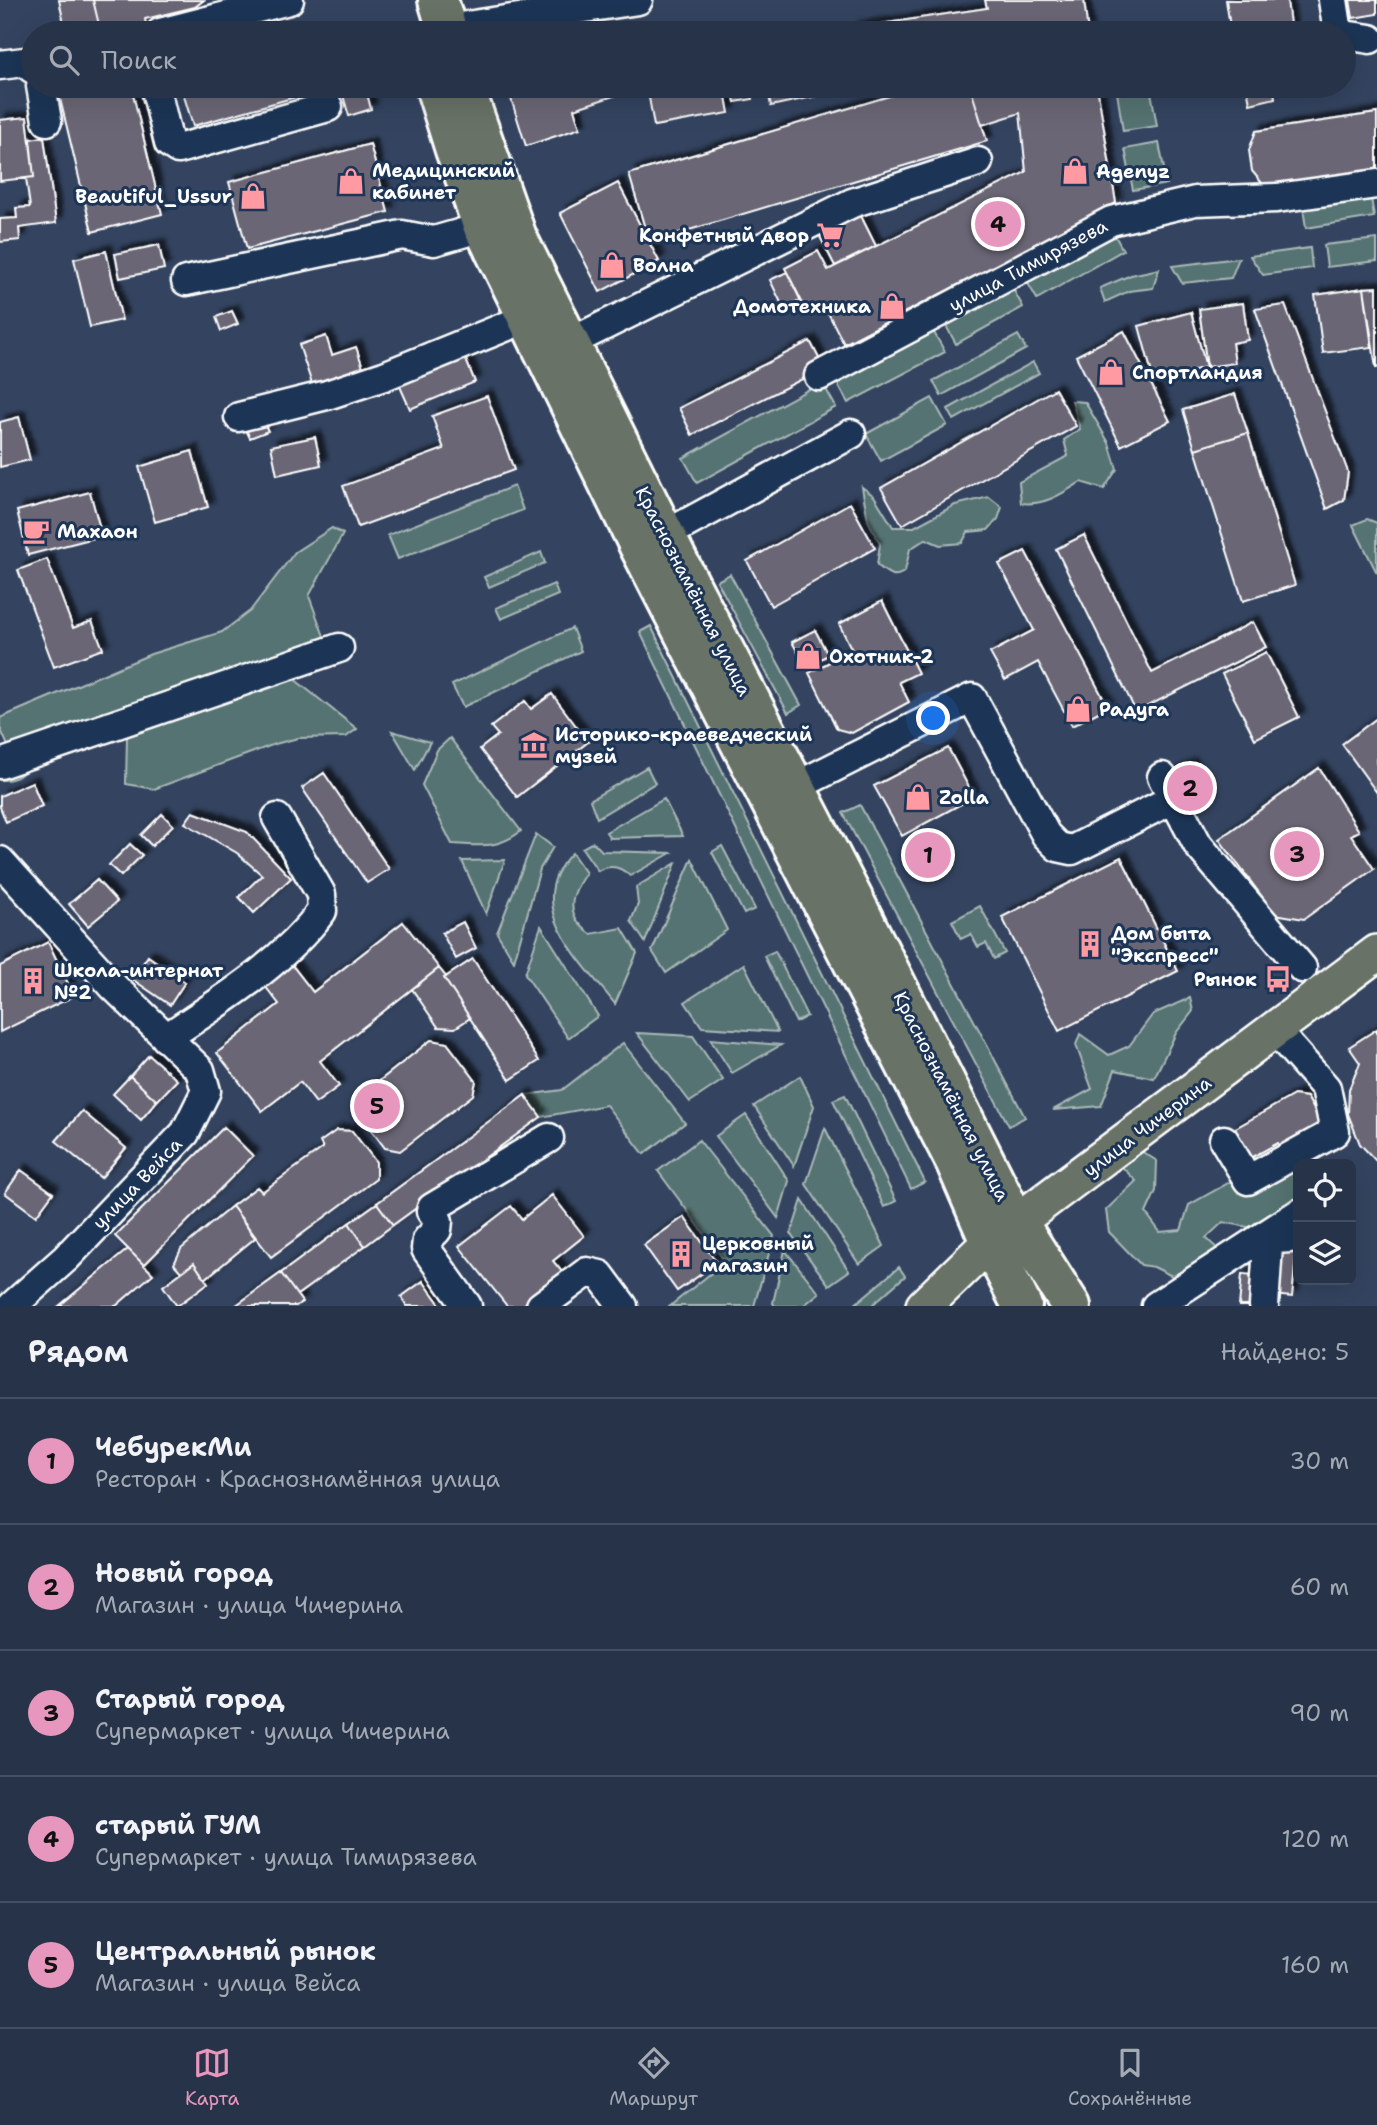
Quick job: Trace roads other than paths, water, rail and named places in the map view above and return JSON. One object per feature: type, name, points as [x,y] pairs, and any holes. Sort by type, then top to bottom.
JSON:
[{"type":"highway","points":[[411,0],[430,21]]},
{"type":"highway","name":"Краснознамённая улица","points":[[439,98],[483,227],[640,548],[783,794]]},
{"type":"highway","name":"Краснознамённая улица","points":[[468,98],[517,237],[665,535],[955,1161],[1003,1232],[1071,1306]]},
{"type":"highway","name":"Краснознамённая улица","points":[[1003,1232],[1022,1306]]},
{"type":"main road","name":"улица Чичерина","points":[[924,1306],[1003,1232],[1377,953]]},
{"type":"street","points":[[206,21],[289,0]]},
{"type":"street","points":[[474,21],[638,0]]},
{"type":"street","points":[[1333,0],[1336,21]]},
{"type":"street","points":[[0,65],[21,62]]},
{"type":"street","points":[[43,98],[47,121]]},
{"type":"street","points":[[158,98],[169,144],[178,149],[328,107]]},
{"type":"street","points":[[569,343],[613,332],[852,203],[978,162]]},
{"type":"street","name":"улица Тимирязева","points":[[819,376],[1111,221],[1195,201],[1278,198],[1377,184]]},
{"type":"street","points":[[186,281],[402,235],[434,241],[483,227]]},
{"type":"street","points":[[239,417],[327,395],[384,376],[527,318]]},
{"type":"street","points":[[665,535],[851,434]]},
{"type":"street","points":[[0,764],[339,648]]},
{"type":"street","points":[[783,794],[972,698],[1046,835],[1058,847],[1072,850],[1167,788],[1198,845],[1301,968]]},
{"type":"street","points":[[166,1038],[239,988],[282,953],[312,925],[322,911],[321,894],[277,818]]},
{"type":"street","name":"улица Вейса","points":[[0,861],[114,987],[200,1070],[206,1091],[185,1133],[66,1258],[12,1306]]},
{"type":"street","points":[[1224,1140],[1248,1180],[1335,1132],[1326,1088],[1275,1030]]},
{"type":"street","points":[[467,1306],[426,1249],[427,1240],[437,1230],[438,1221],[431,1212],[432,1208],[549,1138]]},
{"type":"street","points":[[1156,1306],[1293,1217]]},
{"type":"street","points":[[1264,1306],[1268,1246],[1276,1239],[1290,1238],[1293,1235]]},
{"type":"street","points":[[541,1306],[587,1272],[600,1275],[623,1306]]},
{"type":"place","name":"Agenyz","points":[[1075,171]]},
{"type":"place","name":"Медицинский кабинет","points":[[351,181]]},
{"type":"place","name":"Beautiful_Ussur","points":[[253,196]]},
{"type":"place","name":"старый ГУМ","points":[[998,224]]},
{"type":"place","name":"Конфетный двор","points":[[830,235]]},
{"type":"place","name":"Волна","points":[[612,265]]},
{"type":"place","name":"Домотехника","points":[[892,306]]},
{"type":"place","name":"Спортландия","points":[[1111,372]]},
{"type":"place","name":"Махаон","points":[[36,531]]},
{"type":"place","name":"Охотник-2","points":[[808,656]]},
{"type":"place","name":"Радуга","points":[[1078,709]]},
{"type":"place","name":"Историко-краеведческий музей","points":[[534,745]]},
{"type":"place","name":"Новый город","points":[[1190,788]]},
{"type":"place","name":"Zolla","points":[[918,797]]},
{"type":"place","name":"Старый город","points":[[1297,854]]},
{"type":"place","name":"ЧебурекМи","points":[[928,855]]},
{"type":"place","name":"Дом быта \"Экспресс\"","points":[[1090,944]]},
{"type":"place","name":"Рынок","points":[[1278,979]]},
{"type":"place","name":"Школа-интернат №2","points":[[33,981]]},
{"type":"place","name":"Центральный рынок","points":[[377,1106]]},
{"type":"place","name":"Церковный магазин","points":[[681,1254]]}]
